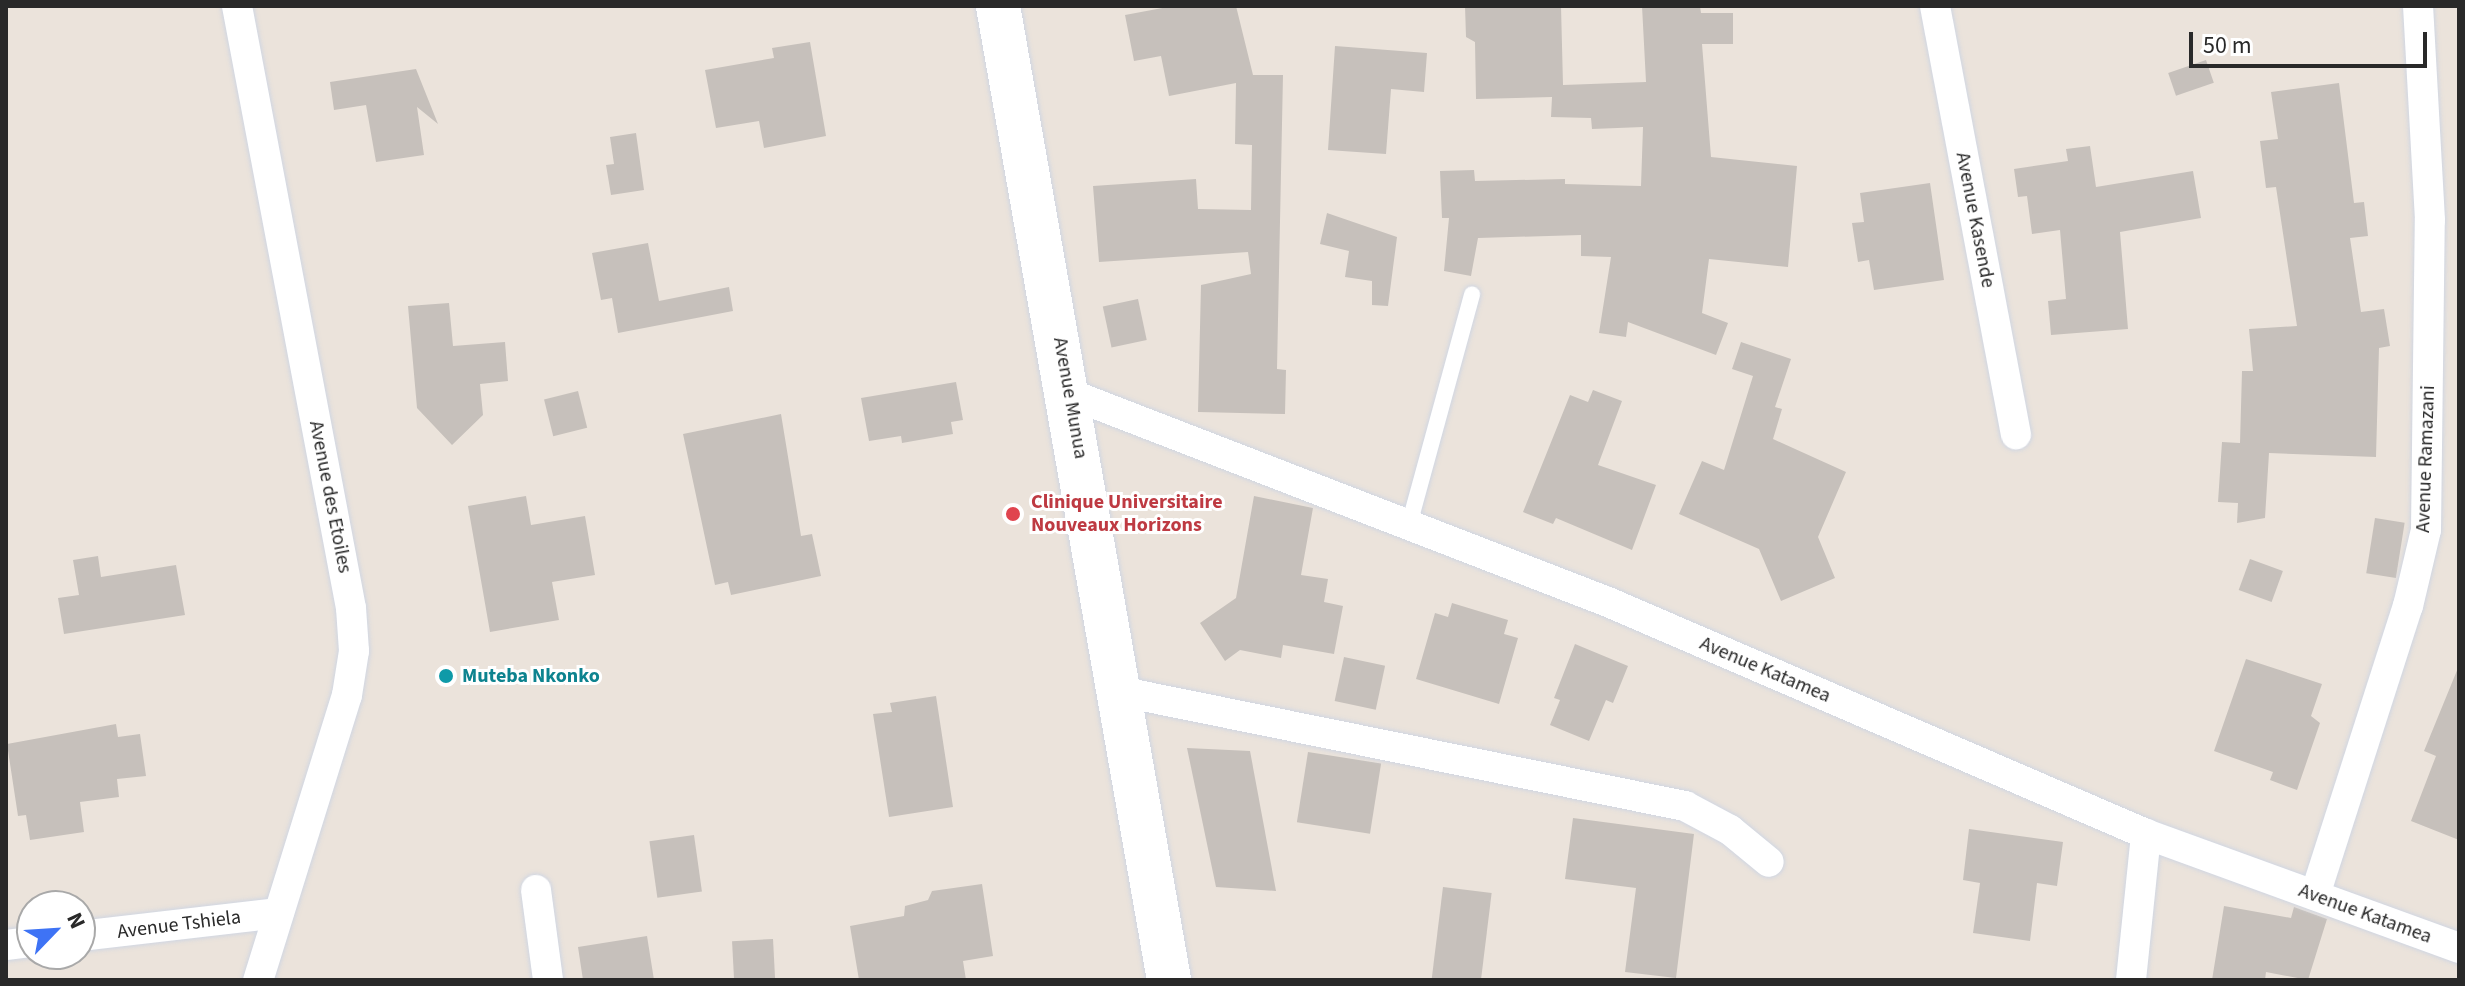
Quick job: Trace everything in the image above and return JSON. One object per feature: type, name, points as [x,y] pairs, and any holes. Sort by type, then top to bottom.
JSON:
[{"type":"main road","name":"Avenue Munua","points":[[998,6],[1070,394],[1169,980]]},
{"type":"street","name":"Avenue des Etoiles","points":[[237,6],[351,608],[354,651],[347,695],[258,980]]},
{"type":"street","name":"Avenue Kasende","points":[[1935,6],[2016,434]]},
{"type":"street","name":"Avenue Ramazani","points":[[2315,895],[2408,606],[2426,530],[2430,220],[2418,6]]},
{"type":"street","name":"Avenue Katamea","points":[[1070,394],[1608,602],[2146,834],[2459,948]]},
{"type":"street","points":[[1118,691],[1685,806],[1730,830],[1769,862]]},
{"type":"street","points":[[2131,980],[2146,834]]},
{"type":"street","points":[[536,890],[548,980]]},
{"type":"street","name":"Avenue Tshiela","points":[[96,934],[279,913]]},
{"type":"lane","points":[[1409,525],[1472,294]]},
{"type":"building","points":[[1173,6],[1236,6],[1253,75],[1283,75],[1277,369],[1286,370],[1285,414],[1198,412],[1201,285],[1251,274],[1248,252],[1099,262],[1093,186],[1196,179],[1198,209],[1251,210],[1252,145],[1235,144],[1236,83],[1169,96],[1161,56],[1134,61],[1125,15]]},
{"type":"building","points":[[1465,6],[1561,6],[1563,85],[1646,82],[1642,6],[1700,6],[1701,13],[1733,13],[1733,44],[1702,44],[1711,157],[1797,166],[1788,267],[1709,259],[1702,313],[1728,323],[1716,355],[1628,322],[1626,337],[1599,333],[1611,257],[1581,256],[1581,235],[1478,238],[1471,276],[1444,271],[1449,218],[1442,218],[1440,171],[1474,170],[1475,181],[1565,179],[1565,184],[1641,186],[1643,127],[1592,129],[1591,118],[1551,117],[1552,97],[1476,99],[1475,42],[1466,37]]},
{"type":"building","points":[[810,42],[826,136],[764,148],[759,121],[716,128],[705,70],[774,58],[772,48]]},
{"type":"building","points":[[1335,46],[1427,53],[1424,92],[1391,89],[1386,154],[1328,150]]},
{"type":"building","points":[[2206,60],[2214,83],[2176,96],[2168,73]]},
{"type":"building","points":[[416,69],[438,124],[417,107],[424,155],[376,162],[366,105],[334,110],[330,82]]},
{"type":"building","points":[[2339,83],[2354,203],[2364,202],[2368,236],[2350,238],[2361,312],[2384,309],[2390,346],[2379,348],[2376,457],[2269,453],[2265,518],[2237,523],[2238,503],[2218,502],[2222,442],[2240,443],[2242,371],[2253,371],[2249,329],[2297,326],[2276,187],[2266,188],[2260,141],[2278,139],[2271,92]]},
{"type":"building","points":[[636,133],[644,190],[611,195],[606,165],[614,164],[610,137]]},
{"type":"building","points":[[2090,146],[2096,187],[2193,171],[2201,218],[2120,232],[2128,329],[2051,335],[2048,301],[2066,299],[2060,230],[2032,234],[2027,196],[2018,197],[2014,169],[2068,161],[2066,149]]},
{"type":"building","points":[[1930,183],[1944,280],[1874,290],[1869,260],[1858,262],[1852,223],[1864,222],[1860,193]]},
{"type":"building","points":[[1327,213],[1397,237],[1388,306],[1372,305],[1372,281],[1345,277],[1349,251],[1320,244]]},
{"type":"building","points":[[648,243],[659,301],[729,287],[733,311],[618,333],[612,298],[601,300],[592,253]]},
{"type":"building","points":[[1138,299],[1147,340],[1112,348],[1103,306]]},
{"type":"building","points":[[449,303],[453,346],[505,342],[508,381],[480,384],[483,415],[452,445],[417,408],[408,306]]},
{"type":"building","points":[[1741,342],[1791,359],[1775,407],[1782,409],[1773,439],[1846,472],[1818,537],[1835,578],[1781,601],[1759,549],[1679,514],[1702,461],[1724,470],[1753,376],[1732,369]]},
{"type":"building","points":[[956,382],[963,420],[951,422],[953,434],[902,443],[901,436],[869,441],[861,398]]},
{"type":"building","points":[[1593,390],[1622,401],[1598,465],[1656,485],[1632,550],[1556,518],[1553,524],[1523,512],[1570,395],[1588,402]]},
{"type":"building","points":[[578,391],[587,428],[553,436],[544,399]]},
{"type":"building","points":[[781,414],[801,536],[812,534],[821,576],[731,595],[728,582],[715,585],[683,434]]},
{"type":"building","points":[[526,496],[531,525],[585,516],[595,575],[552,582],[559,620],[490,632],[468,506]]},
{"type":"building","points":[[1254,496],[1313,508],[1301,575],[1328,579],[1324,602],[1343,606],[1334,654],[1283,645],[1281,658],[1240,650],[1225,661],[1200,623],[1236,598]]},
{"type":"building","points":[[2375,518],[2405,523],[2396,578],[2366,573]]},
{"type":"building","points":[[98,556],[101,577],[176,565],[185,615],[64,634],[58,598],[79,595],[73,560]]},
{"type":"building","points":[[2250,559],[2283,571],[2272,602],[2239,590]]},
{"type":"building","points":[[1452,603],[1508,620],[1504,634],[1518,638],[1499,704],[1416,679],[1435,613],[1448,617]]},
{"type":"building","points":[[1575,644],[1628,666],[1613,703],[1606,700],[1589,741],[1550,725],[1560,700],[1554,698]]},
{"type":"building","points":[[1344,657],[1385,666],[1376,710],[1335,701]]},
{"type":"building","points":[[2246,659],[2322,684],[2311,716],[2320,723],[2297,790],[2270,780],[2273,772],[2214,751]]},
{"type":"building","points":[[2458,668],[2459,840],[2411,821],[2436,756],[2424,751]]},
{"type":"building","points":[[936,696],[953,807],[889,817],[873,714],[892,712],[890,703]]},
{"type":"building","points":[[116,724],[118,737],[140,734],[146,776],[117,779],[119,797],[80,802],[84,832],[30,840],[26,815],[18,816],[7,744]]},
{"type":"building","points":[[1187,748],[1250,751],[1276,891],[1216,887]]},
{"type":"building","points":[[1308,752],[1381,764],[1370,834],[1297,822]]},
{"type":"building","points":[[1573,818],[1694,834],[1676,978],[1625,972],[1636,888],[1565,879]]},
{"type":"building","points":[[1969,829],[2063,842],[2057,886],[2037,883],[2030,941],[1973,933],[1980,883],[1963,880]]},
{"type":"building","points":[[694,835],[702,891],[657,898],[649,841]]},
{"type":"building","points":[[982,884],[993,956],[963,961],[966,980],[859,980],[850,926],[904,916],[905,906],[928,900],[932,891]]},
{"type":"building","points":[[1443,887],[1492,893],[1481,980],[1432,980]]},
{"type":"building","points":[[2224,906],[2291,918],[2294,907],[2327,919],[2308,980],[2266,972],[2265,980],[2212,980]]},
{"type":"building","points":[[647,936],[654,980],[583,980],[578,947]]},
{"type":"building","points":[[773,939],[775,980],[734,980],[732,941]]},
{"type":"place","name":"Clinique Universitaire Nouveaux Horizons","points":[[1013,514]]},
{"type":"place","name":"Muteba Nkonko","points":[[446,676]]}]
